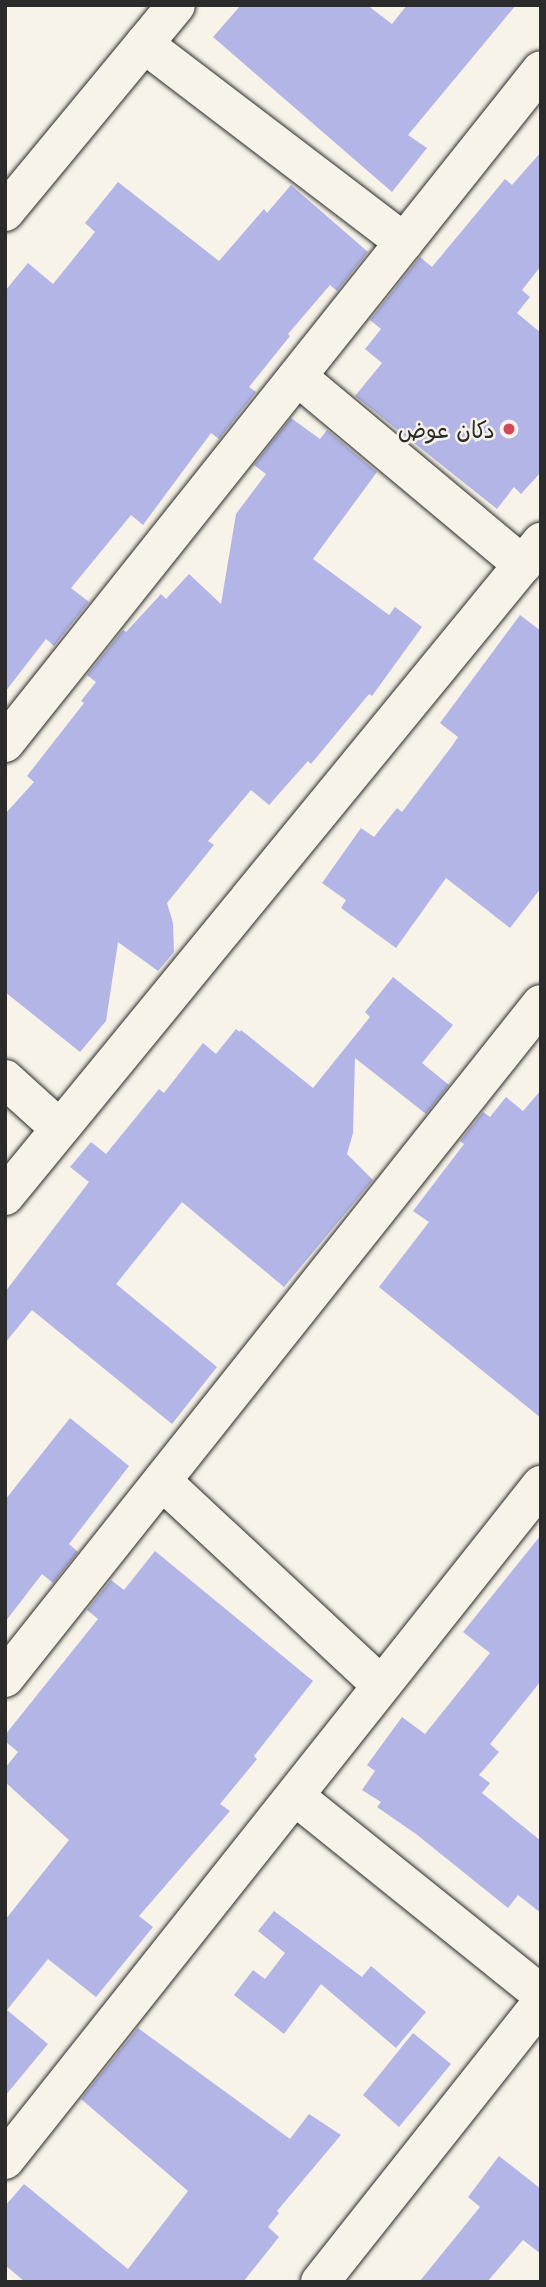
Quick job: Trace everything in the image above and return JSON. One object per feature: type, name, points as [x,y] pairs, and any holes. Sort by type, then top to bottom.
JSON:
[{"type":"street","points":[[5,212],[176,5]]},
{"type":"street","points":[[144,44],[404,242]]},
{"type":"street","points":[[5,743],[541,70]]},
{"type":"street","points":[[5,1196],[532,554],[298,377]]},
{"type":"street","points":[[6,1676],[541,1004]]},
{"type":"street","points":[[5,1079],[59,1128]]},
{"type":"street","points":[[162,1481],[381,1685]]},
{"type":"street","points":[[5,2160],[296,1797],[381,1685],[541,1485]]},
{"type":"street","points":[[296,1797],[541,1994]]},
{"type":"street","points":[[320,2282],[541,2004]]},
{"type":"building","points":[[241,5],[367,5],[392,24],[407,5],[516,5],[408,135],[427,148],[392,192],[213,37]]},
{"type":"building","points":[[541,152],[541,266],[522,290],[530,297],[517,313],[541,333],[541,472],[521,494],[514,487],[497,509],[355,396],[382,363],[365,349],[381,329],[370,320],[420,257],[432,267],[505,179],[512,185]]},
{"type":"building","points":[[118,182],[219,261],[264,209],[267,213],[291,185],[368,252],[337,291],[330,285],[288,334],[290,336],[249,387],[256,392],[219,439],[211,433],[143,525],[131,515],[71,588],[89,602],[54,646],[46,639],[5,692],[5,291],[28,263],[53,284],[95,232],[85,223]]},
{"type":"building","points":[[291,418],[320,439],[327,430],[377,472],[313,559],[389,615],[395,607],[422,627],[372,696],[369,694],[311,764],[308,761],[269,805],[251,790],[208,841],[214,845],[167,903],[173,923],[174,952],[158,971],[118,942],[106,1021],[80,1052],[5,992],[5,814],[34,782],[27,776],[84,703],[81,701],[96,682],[87,675],[123,630],[126,632],[161,594],[166,599],[189,574],[221,604],[236,514],[266,474],[254,465]]},
{"type":"building","points":[[520,615],[541,631],[541,888],[510,928],[446,878],[396,948],[341,908],[346,900],[322,883],[361,828],[374,837],[397,808],[402,812],[452,746],[458,737],[440,723]]},
{"type":"building","points":[[393,977],[453,1025],[422,1063],[449,1085],[426,1114],[355,1058],[353,1133],[347,1154],[373,1180],[284,1287],[182,1202],[116,1284],[217,1367],[172,1424],[32,1310],[5,1343],[5,1292],[89,1182],[70,1167],[91,1142],[106,1154],[159,1089],[164,1093],[203,1043],[216,1054],[236,1029],[240,1032],[241,1030],[313,1088],[370,1017],[365,1012]]},
{"type":"building","points":[[541,1090],[541,1418],[379,1287],[429,1222],[413,1211],[464,1144],[460,1141],[483,1112],[490,1117],[506,1097],[523,1111]]},
{"type":"building","points":[[70,1418],[129,1466],[69,1544],[78,1552],[53,1583],[42,1574],[5,1622],[5,1500]]},
{"type":"building","points":[[541,1535],[541,1681],[490,1744],[499,1752],[479,1775],[490,1783],[482,1793],[541,1841],[541,1913],[518,1895],[508,1908],[416,1834],[377,1807],[381,1802],[362,1790],[375,1771],[367,1765],[402,1717],[425,1734],[490,1653],[463,1632]]},
{"type":"building","points":[[155,1551],[313,1681],[254,1756],[257,1759],[220,1804],[230,1811],[139,1916],[153,1927],[96,1997],[48,1959],[7,2010],[48,2044],[5,2096],[5,1920],[69,1840],[5,1782],[5,1768],[18,1752],[5,1741],[5,1735],[98,1619],[87,1610],[111,1580],[124,1590]]},
{"type":"building","points":[[274,1911],[362,1977],[371,1966],[426,2012],[396,2048],[321,1984],[284,2034],[234,1995],[253,1970],[265,1979],[285,1953],[258,1931]]},
{"type":"building","points":[[138,2028],[290,2139],[309,2114],[341,2135],[277,2211],[279,2213],[268,2227],[279,2237],[243,2282],[25,2282],[5,2265],[5,2206],[24,2184],[128,2269],[188,2191],[81,2099]]},
{"type":"building","points":[[413,2033],[451,2064],[399,2127],[363,2095]]},
{"type":"building","points":[[499,2156],[541,2189],[541,2254],[523,2240],[487,2282],[419,2282],[480,2207],[468,2197]]},
{"type":"place","name":"دكان عوض","points":[[509,429]]}]
